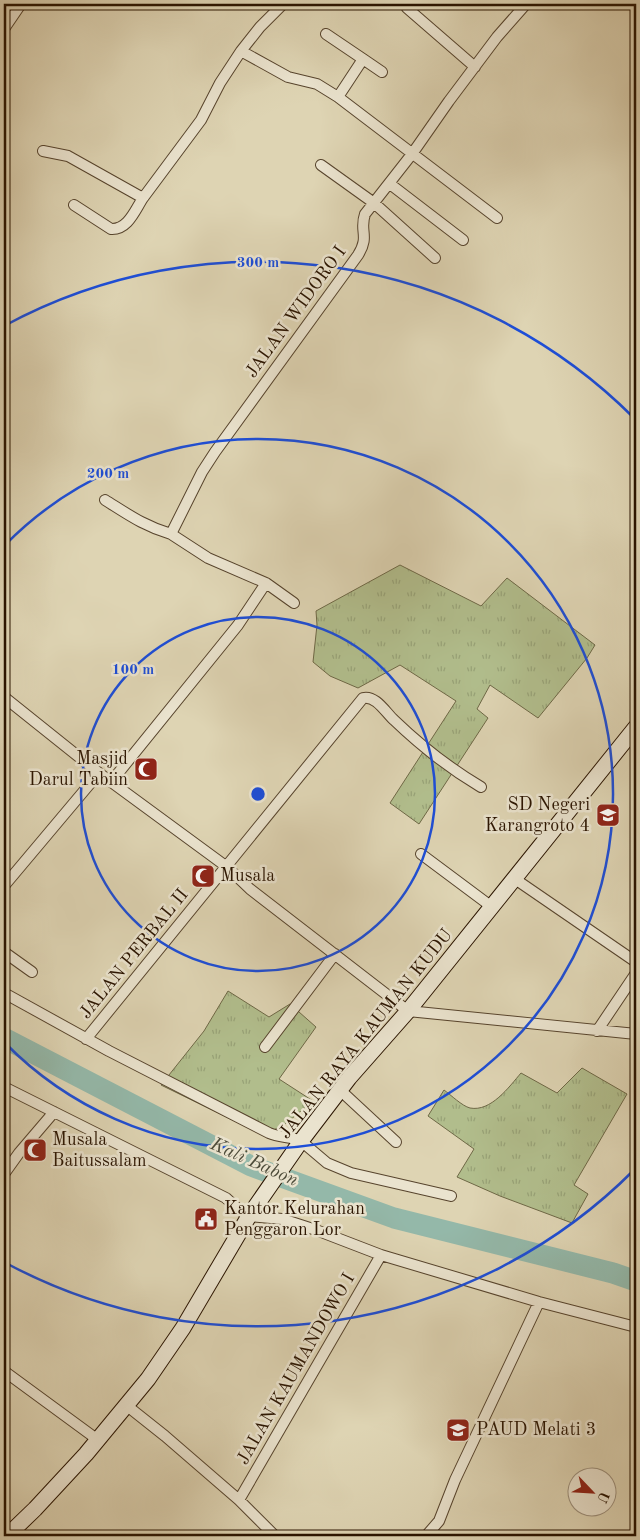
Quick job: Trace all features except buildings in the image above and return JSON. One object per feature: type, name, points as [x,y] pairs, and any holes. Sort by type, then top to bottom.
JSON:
[{"type":"street","points":[[4,29],[20,4]]},
{"type":"street","name":"JALAN WIDORO I","points":[[171,534],[202,472],[215,452],[358,255],[364,245],[365,236],[362,222],[365,214],[390,184],[497,37],[526,4]]},
{"type":"street","points":[[74,205],[111,229],[123,228],[201,120],[220,83],[241,51],[279,5]]},
{"type":"street","points":[[407,8],[475,67]]},
{"type":"street","points":[[326,34],[382,72]]},
{"type":"street","points":[[241,51],[288,77],[317,84],[338,97],[497,218]]},
{"type":"street","points":[[338,97],[363,59]]},
{"type":"street","points":[[43,151],[68,156],[143,198]]},
{"type":"street","points":[[321,166],[374,203],[435,258]]},
{"type":"street","points":[[390,184],[463,240]]},
{"type":"street","points":[[105,500],[139,522],[171,534],[208,558],[266,584],[294,603]]},
{"type":"street","points":[[111,782],[238,625],[266,584]]},
{"type":"street","points":[[4,697],[99,773],[226,867],[250,889],[408,1011],[636,1034]]},
{"type":"street","name":"JALAN PERBAL II","points":[[86,1039],[363,698],[367,697],[374,700],[444,764],[481,787]]},
{"type":"street","name":"JALAN RAYA KAUMAN KUDU","points":[[7,1536],[35,1509],[98,1440],[148,1379],[183,1328],[252,1212],[300,1142],[340,1090],[408,1011],[636,727]]},
{"type":"street","points":[[4,886],[99,773]]},
{"type":"street","points":[[421,854],[492,907]]},
{"type":"street","points":[[515,879],[636,962]]},
{"type":"street","points":[[4,952],[32,972]]},
{"type":"street","points":[[265,1047],[335,954]]},
{"type":"street","points":[[597,1031],[636,973]]},
{"type":"street","points":[[4,992],[86,1039],[268,1133],[283,1138],[296,1139],[328,1163],[351,1174],[451,1196]]},
{"type":"street","points":[[4,1088],[226,1198],[238,1209],[282,1219],[381,1255],[539,1302],[636,1327]]},
{"type":"street","points":[[340,1090],[396,1142]]},
{"type":"street","points":[[4,1174],[18,1153],[54,1112]]},
{"type":"street","name":"JALAN KAUMANDOWO I","points":[[239,1500],[381,1255]]},
{"type":"street","points":[[426,1536],[439,1521],[455,1480],[539,1302]]},
{"type":"street","points":[[4,1371],[98,1440]]},
{"type":"street","points":[[126,1405],[239,1500],[275,1536]]},
{"type":"green space","points":[[400,565],[481,606],[507,578],[595,645],[587,658],[538,718],[490,685],[477,709],[488,718],[419,824],[390,803],[456,701],[400,665],[358,688],[330,676],[313,662],[317,625],[316,611]]},
{"type":"green space","points":[[228,991],[269,1017],[290,1004],[316,1027],[279,1079],[313,1101],[284,1125],[263,1135],[161,1085],[204,1031]]},
{"type":"green space","points":[[582,1068],[627,1094],[574,1185],[588,1194],[572,1223],[500,1196],[457,1177],[474,1149],[428,1116],[444,1090],[467,1107],[478,1108],[499,1097],[521,1073],[557,1093]]},
{"type":"waterway","name":"Kali Babon","points":[[4,1038],[251,1166],[394,1218],[613,1273],[636,1281]]},
{"type":"place","name":"Masjid Darul Tabiin","points":[[146,769]]},
{"type":"place","name":"SD Negeri Karangroto 4","points":[[608,815]]},
{"type":"place","name":"Musala","points":[[203,876]]},
{"type":"place","name":"Musala Baitussalam","points":[[35,1150]]},
{"type":"place","name":"Kantor Kelurahan Penggaron Lor","points":[[206,1219]]},
{"type":"place","name":"PAUD Melati 3","points":[[458,1430]]}]
